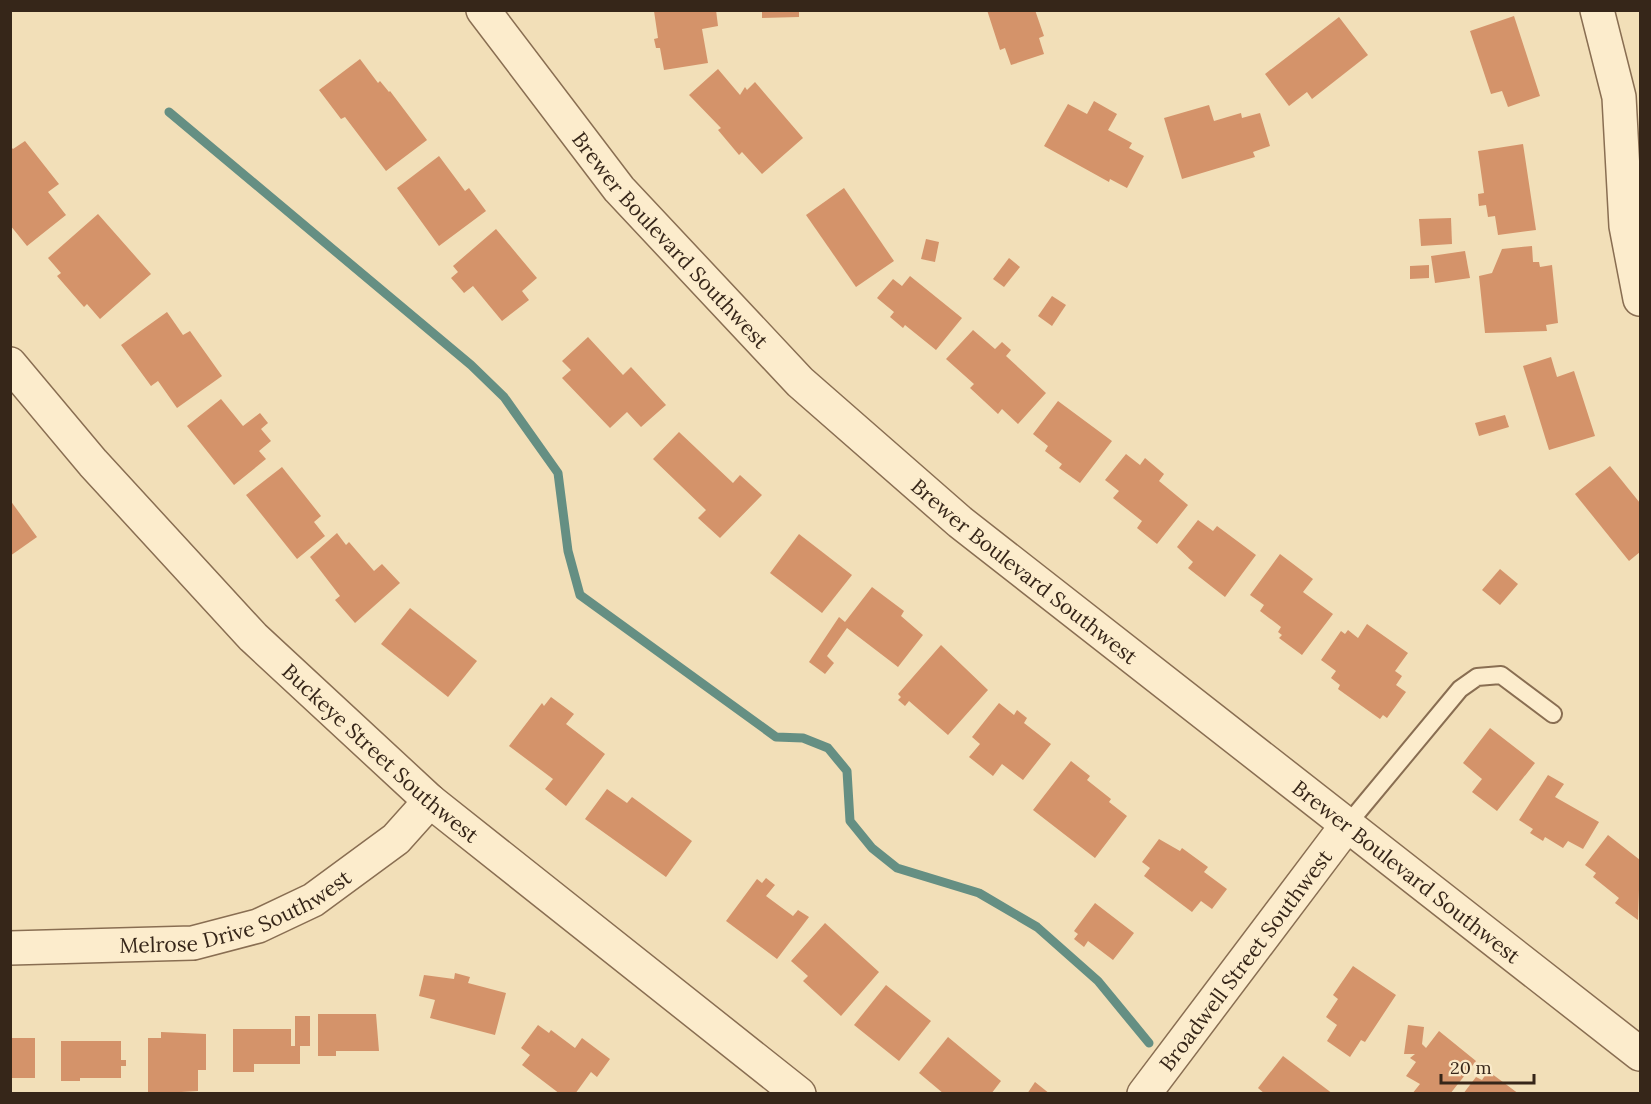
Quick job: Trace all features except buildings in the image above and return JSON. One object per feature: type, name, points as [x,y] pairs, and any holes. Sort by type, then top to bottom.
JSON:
[{"type":"street","name":"Brewer Boulevard Southwest","points":[[483,10],[619,189],[800,382],[960,522],[1641,1054]]},
{"type":"street","points":[[1597,10],[1619,97],[1626,226],[1641,299]]},
{"type":"street","name":"Buckeye Street Southwest","points":[[10,364],[93,462],[253,637],[430,801],[799,1094]]},
{"type":"street","name":"Melrose Drive Southwest","points":[[10,948],[193,943],[258,926],[313,900],[396,839],[430,801]]},
{"type":"street","name":"Broadwell Street Southwest","points":[[1144,1094],[1347,825]]},
{"type":"lane","points":[[1347,825],[1460,689],[1477,677],[1501,675],[1553,714]]},
{"type":"waterway","points":[[169,112],[471,365],[504,397],[558,473],[568,551],[580,595],[776,737],[803,738],[828,748],[847,771],[850,821],[872,848],[897,868],[979,893],[1037,927],[1098,981],[1149,1043]]}]
